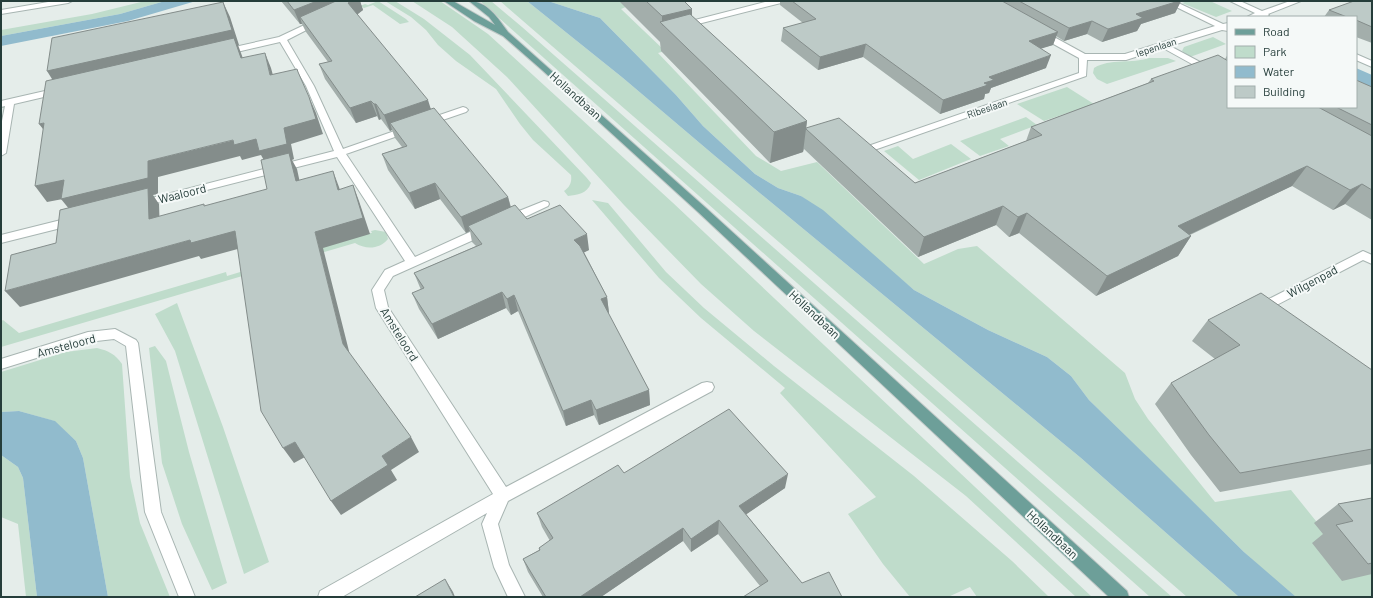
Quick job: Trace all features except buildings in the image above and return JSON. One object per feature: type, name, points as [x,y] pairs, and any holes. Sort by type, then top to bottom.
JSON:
[{"type":"main road","name":"Hollandbaan","points":[[448,1],[506,34],[545,68],[714,221],[1121,597]]},
{"type":"main road","name":"Hollandbaan","points":[[473,1],[492,15],[506,34]]},
{"type":"street","points":[[1,12],[68,1]]},
{"type":"street","points":[[694,23],[778,1]]},
{"type":"street","points":[[1168,1],[1226,27]]},
{"type":"street","points":[[1234,1],[1268,16]]},
{"type":"street","points":[[1254,16],[1297,1]]},
{"type":"street","points":[[212,55],[282,39],[324,19]]},
{"type":"street","points":[[1030,27],[1083,57]]},
{"type":"street","name":"Iepenlaan","points":[[1083,57],[1126,57],[1226,27]]},
{"type":"street","points":[[282,39],[310,86],[323,118],[340,153],[412,262]]},
{"type":"street","points":[[1163,45],[1227,80]]},
{"type":"street","points":[[1357,56],[1372,64]]},
{"type":"street","name":"Ribeslaan","points":[[874,147],[1083,74],[1083,57]]},
{"type":"street","points":[[1,153],[6,103],[64,89]]},
{"type":"street","name":"Waaloord","points":[[132,206],[340,153],[463,110]]},
{"type":"street","name":"Amsteloord","points":[[503,496],[382,308],[378,290],[389,273],[544,204]]},
{"type":"street","points":[[1,240],[86,218]]},
{"type":"street","name":"Wilgenpad","points":[[1261,308],[1368,257]]},
{"type":"street","name":"Amsteloord","points":[[1,364],[88,337],[115,334],[132,343],[153,512],[187,597]]},
{"type":"street","points":[[326,597],[503,496],[707,387]]},
{"type":"street","points":[[503,496],[490,524],[502,568],[517,597]]},
{"type":"green space","points":[[145,1],[165,1],[120,14],[1,36],[1,30],[92,14]]},
{"type":"green space","points":[[378,1],[409,22],[400,24],[373,5],[364,8],[360,6]]},
{"type":"green space","points":[[385,1],[395,1],[424,19],[470,55],[586,177],[591,183],[587,190],[568,196],[564,191],[570,184],[571,175],[533,140],[496,89],[456,61],[411,17]]},
{"type":"green space","points":[[412,1],[440,1],[488,34],[672,202],[1092,597],[1076,597],[966,496],[754,331],[701,284],[624,205],[507,77],[452,27]]},
{"type":"green space","points":[[480,1],[491,1],[522,27],[1172,597],[1150,597]]},
{"type":"green space","points":[[500,1],[527,1],[623,78],[715,156],[1081,458],[1239,597],[1187,597]]},
{"type":"green space","points":[[548,1],[621,1],[628,6],[621,9],[665,51],[658,53],[756,156],[781,171],[817,162],[924,264],[958,249],[977,246],[1125,373],[1135,399],[1148,419],[1215,502],[1291,490],[1320,526],[1372,520],[1372,597],[1296,597],[1290,594],[1244,552],[1089,400],[1071,376],[1047,357],[988,330],[914,290],[801,196],[778,188],[755,174],[703,126],[676,95],[600,18]]},
{"type":"green space","points":[[1188,1],[1210,1],[1232,11],[1216,17],[1182,3]]},
{"type":"green space","points":[[1213,37],[1226,44],[1190,57],[1182,51],[1184,47]]},
{"type":"green space","points":[[1149,58],[1168,58],[1176,61],[1107,84],[1097,79],[1093,73],[1094,68],[1107,63],[1135,61]]},
{"type":"green space","points":[[1067,87],[1094,104],[1044,121],[1017,104]]},
{"type":"green space","points":[[1026,117],[1037,125],[1000,139],[1009,146],[980,156],[960,141]]},
{"type":"green space","points":[[951,144],[971,159],[919,180],[884,151],[898,146],[913,159]]},
{"type":"green space","points":[[592,200],[608,203],[666,272],[704,308],[774,366],[914,476],[1012,561],[1049,597],[977,597],[970,587],[948,597],[910,597],[883,564],[848,514],[876,497],[780,393],[785,388],[701,318],[659,278]]},
{"type":"green space","points":[[375,230],[386,232],[388,239],[377,247],[364,247],[355,243],[1,347],[1,321],[3,320],[19,333],[226,272],[227,276],[372,233],[371,231]]},
{"type":"green space","points":[[177,303],[223,427],[269,562],[244,574],[175,351],[155,314]]},
{"type":"green space","points":[[155,346],[166,361],[189,452],[227,583],[212,590],[182,524],[162,463],[149,348]]},
{"type":"green space","points":[[97,348],[111,353],[122,364],[130,477],[140,523],[170,597],[108,597],[83,458],[76,441],[54,421],[19,411],[1,412],[1,372],[66,352]]},
{"type":"green space","points":[[1,455],[18,467],[23,478],[37,597],[26,597],[18,524],[1,517]]},
{"type":"water","points":[[165,1],[196,1],[128,21],[1,46],[1,36],[120,14]]},
{"type":"water","points":[[527,1],[548,1],[600,18],[676,95],[703,126],[755,174],[778,188],[801,196],[823,210],[914,290],[988,330],[1047,357],[1071,376],[1089,400],[1244,552],[1296,597],[1239,597],[1081,458],[715,156],[623,78]]},
{"type":"water","points":[[1357,68],[1372,75],[1372,93],[1357,86]]},
{"type":"water","points":[[19,411],[55,421],[76,441],[83,458],[108,597],[37,597],[23,478],[18,467],[1,455],[1,412]]}]
